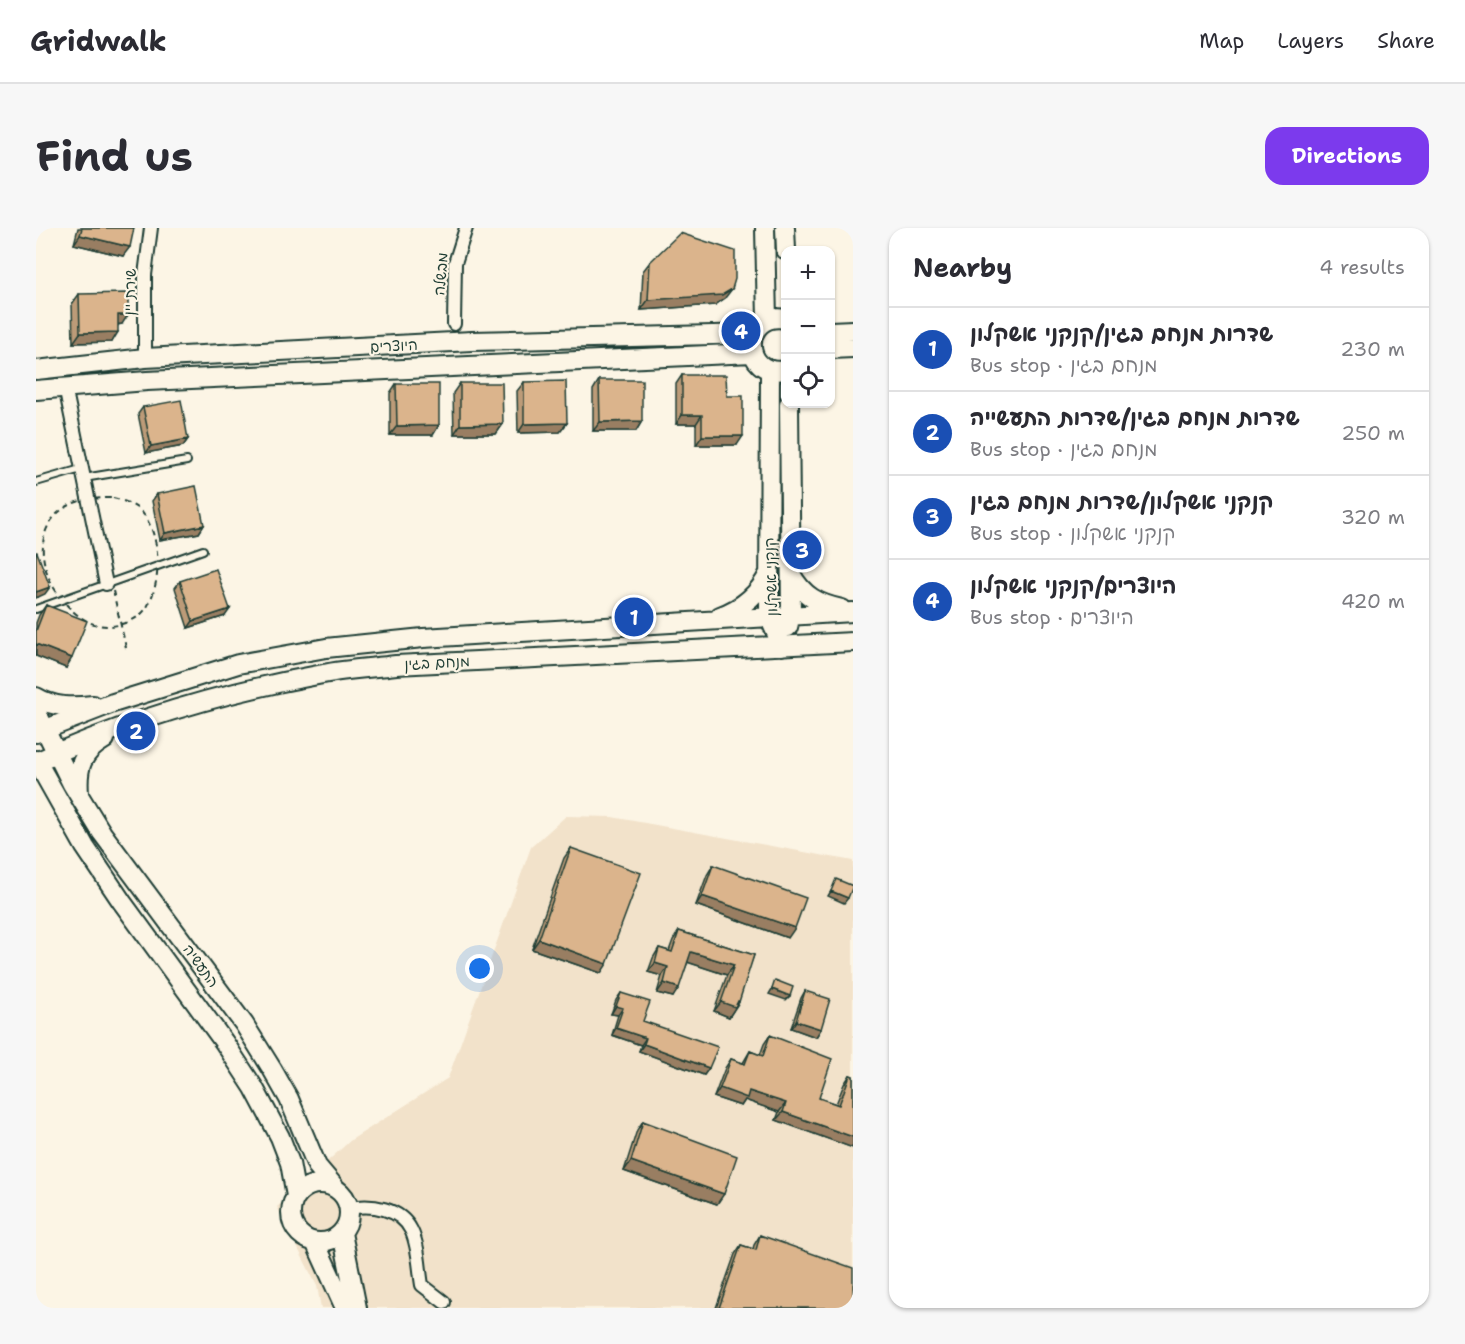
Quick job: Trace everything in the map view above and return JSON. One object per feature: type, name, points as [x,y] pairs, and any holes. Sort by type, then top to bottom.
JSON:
[{"type":"street","name":"שירת יין","points":[[145,358],[145,275],[151,228]]},
{"type":"street","name":"מבשלה","points":[[454,324],[454,262],[466,228]]},
{"type":"street","points":[[765,228],[767,320]]},
{"type":"street","points":[[786,228],[786,246]]},
{"type":"street","points":[[778,370],[756,360],[752,353],[751,343],[753,334],[761,324],[767,320],[781,318]]},
{"type":"street","points":[[436,343],[454,324],[472,342]]},
{"type":"street","points":[[835,331],[853,330]]},
{"type":"street","name":"היוצרים","points":[[36,370],[145,358],[436,343],[753,334]]},
{"type":"street","points":[[835,349],[853,348]]},
{"type":"street","name":"היוצרים","points":[[36,390],[147,381],[752,353]]},
{"type":"street","name":"קנקני אשקלון","points":[[778,370],[769,617],[782,646]]},
{"type":"street","points":[[65,387],[82,473],[109,584]]},
{"type":"street","name":"קנקני אשקלון","points":[[782,646],[791,615],[789,408]]},
{"type":"street","points":[[711,620],[731,612],[749,600],[762,588],[769,573]]},
{"type":"street","points":[[791,574],[798,587],[807,596],[822,603],[853,611]]},
{"type":"street","name":"מנחם בגין","points":[[41,731],[113,703],[238,664],[326,648],[423,638],[853,611]]},
{"type":"street","name":"מנחם בגין","points":[[36,761],[134,722],[243,691],[325,673],[396,665],[853,642]]},
{"type":"street","points":[[36,697],[44,702],[59,705],[113,703]]},
{"type":"street","name":"התעשיה","points":[[36,711],[41,731],[57,753],[102,833],[243,1024],[272,1069],[289,1100],[317,1166],[334,1186]]},
{"type":"street","points":[[79,795],[79,764],[88,752],[100,742],[134,722]]},
{"type":"street","name":"התעשיה","points":[[36,761],[85,847],[122,902],[218,1033],[254,1088],[280,1137],[290,1163],[296,1196]]},
{"type":"street","points":[[36,789],[58,799]]},
{"type":"street","points":[[309,1185],[334,1186],[345,1196],[350,1208],[347,1226],[334,1239],[315,1242],[298,1232],[293,1224],[291,1208],[296,1196],[309,1185]]},
{"type":"street","points":[[350,1208],[366,1205],[398,1215],[411,1230],[422,1285],[444,1302]]},
{"type":"street","points":[[342,1233],[357,1308]]},
{"type":"street","points":[[315,1242],[345,1308]]},
{"type":"lane","points":[[36,482],[82,473],[187,461]]},
{"type":"lane","points":[[36,609],[202,550]]},
{"type":"path","points":[[109,584],[127,652]]},
{"type":"shaded area","points":[[566,816],[612,817],[853,861],[853,1308],[321,1308],[317,1286],[277,1207],[351,1140],[448,1078],[531,847]]},
{"type":"building","points":[[82,228],[134,228],[130,247],[80,235]]},
{"type":"building","points":[[680,233],[735,251],[735,279],[732,289],[722,295],[648,300],[650,262]]},
{"type":"building","points":[[128,293],[128,315],[118,315],[118,332],[80,333],[79,294]]},
{"type":"building","points":[[682,375],[726,375],[727,396],[743,396],[743,436],[702,436],[702,415],[682,415]]},
{"type":"building","points":[[599,380],[642,380],[642,421],[600,422]]},
{"type":"building","points":[[566,381],[567,423],[524,424],[524,382]]},
{"type":"building","points":[[460,383],[502,383],[503,424],[460,425]]},
{"type":"building","points":[[396,384],[439,384],[439,425],[397,426]]},
{"type":"building","points":[[181,400],[188,439],[151,446],[143,407]]},
{"type":"building","points":[[196,486],[204,525],[165,533],[157,494]]},
{"type":"building","points":[[36,552],[50,587],[36,592]]},
{"type":"building","points":[[216,569],[230,609],[193,621],[180,581]]},
{"type":"building","points":[[46,605],[87,621],[72,658],[36,644],[36,631]]},
{"type":"building","points":[[571,848],[641,873],[607,964],[539,939]]},
{"type":"building","points":[[713,865],[806,898],[795,928],[702,896]]},
{"type":"building","points":[[836,879],[853,886],[848,898],[831,891]]},
{"type":"building","points":[[679,931],[754,955],[739,1002],[735,1007],[721,1002],[734,965],[691,952],[679,988],[664,983],[668,967],[655,963],[659,948],[672,952]]},
{"type":"building","points":[[775,980],[793,987],[790,996],[772,989]]},
{"type":"building","points":[[805,991],[830,999],[821,1029],[796,1021]]},
{"type":"building","points":[[621,993],[650,1002],[643,1021],[718,1047],[709,1068],[644,1044],[646,1038],[616,1028],[623,1008],[616,1006]]},
{"type":"building","points":[[770,1035],[832,1059],[819,1098],[839,1105],[850,1075],[853,1076],[853,1137],[783,1112],[786,1103],[749,1091],[747,1098],[720,1088],[731,1059],[745,1064],[750,1051],[763,1056]]},
{"type":"building","points":[[643,1121],[737,1156],[724,1194],[631,1161]]},
{"type":"building","points":[[760,1235],[853,1268],[853,1308],[719,1308],[741,1245],[756,1250]]},
{"type":"place","name":"היוצרים/קנקני אשקלון","points":[[741,331]]},
{"type":"place","name":"קנקני אשקלון/שדרות מנחם בגין","points":[[802,550]]},
{"type":"place","name":"שדרות מנחם בגין/קנקני אשקלון","points":[[634,617]]},
{"type":"place","name":"שדרות מנחם בגין/שדרות התעשייה","points":[[136,731]]}]
